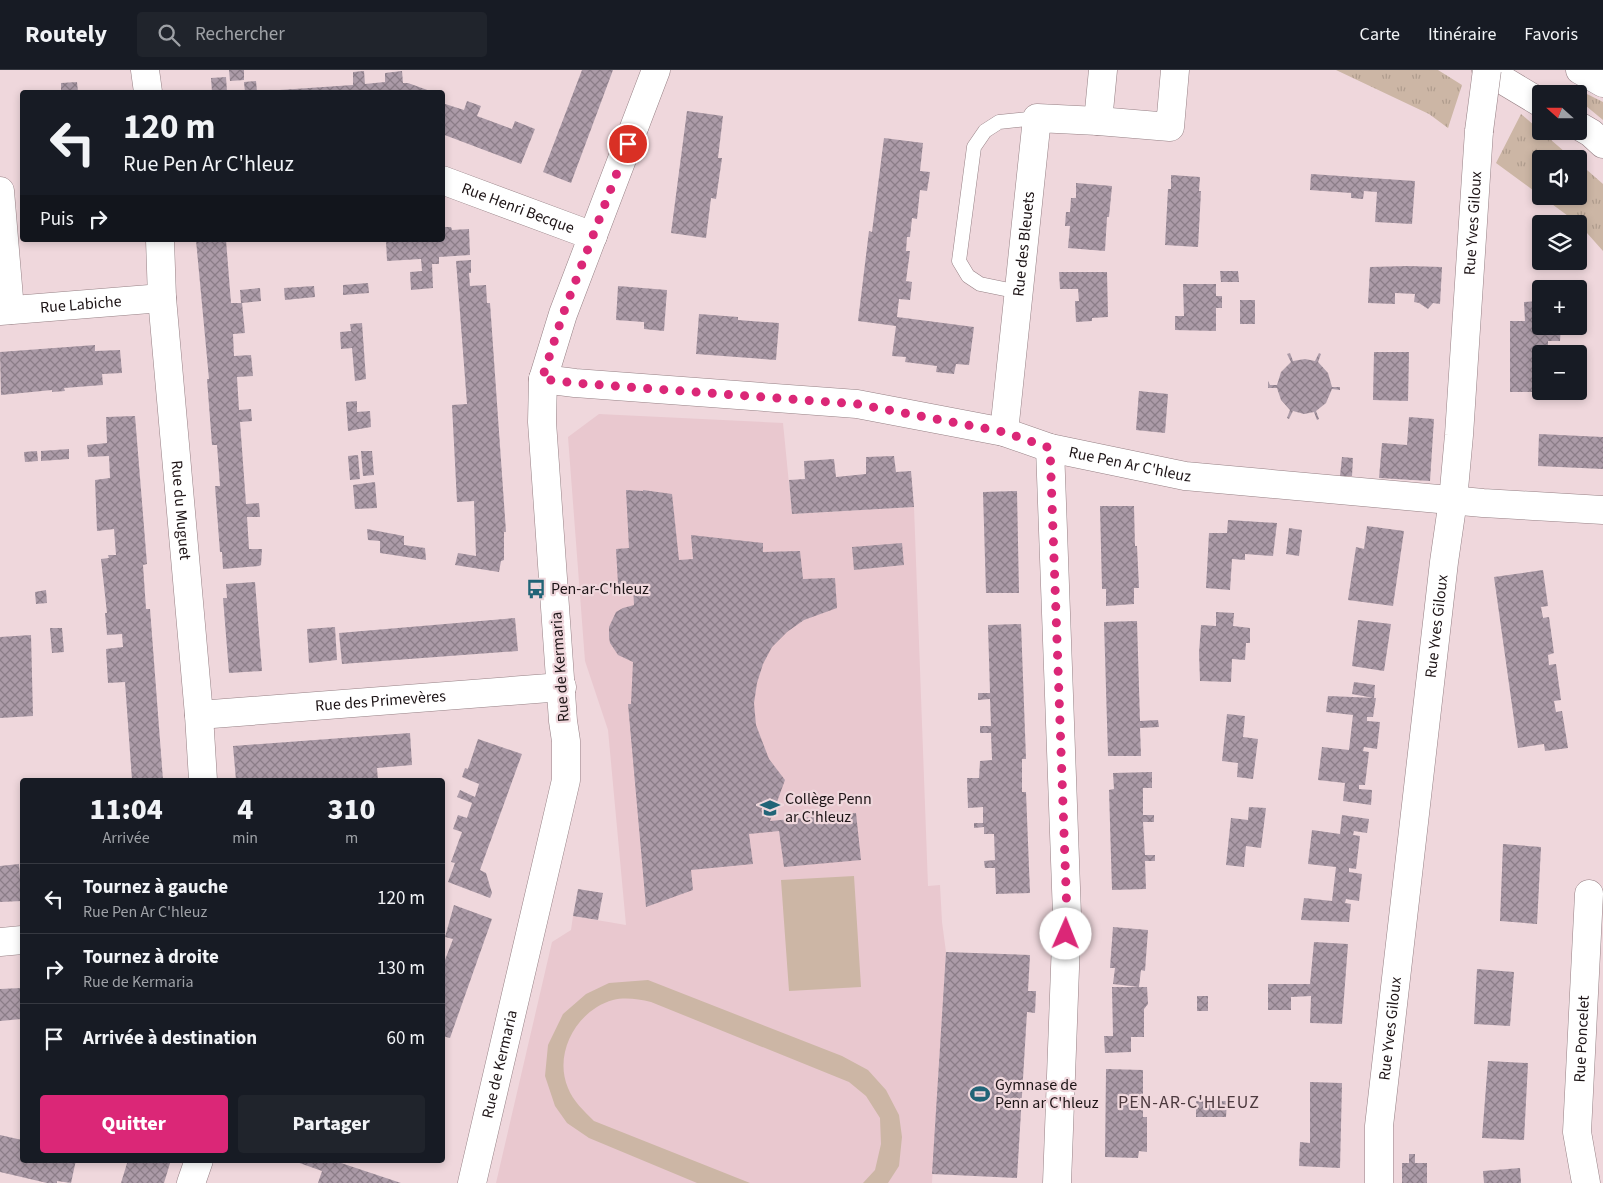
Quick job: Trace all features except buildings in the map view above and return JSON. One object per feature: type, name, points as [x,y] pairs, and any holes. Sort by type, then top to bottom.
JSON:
[{"type":"main road","points":[[145,70],[148,90]]},
{"type":"main road","name":"Rue de Kermaria","points":[[472,1183],[566,780],[566,740],[563,721],[542,422],[542,379],[563,314],[656,70]]},
{"type":"main road","points":[[1098,121],[1103,70]]},
{"type":"main road","points":[[1037,118],[1170,127],[1175,70]]},
{"type":"main road","points":[[1487,70],[1532,98]]},
{"type":"main road","name":"Rue Yves Giloux","points":[[1379,1183],[1379,1126],[1453,500],[1479,131],[1487,70]]},
{"type":"main road","points":[[1580,70],[1603,83]]},
{"type":"main road","name":"Rue des Bleuets","points":[[1004,432],[1037,118]]},
{"type":"main road","points":[[1588,131],[1603,144]]},
{"type":"main road","name":"Rue Henri Becque","points":[[445,181],[594,236]]},
{"type":"main road","points":[[0,191],[5,310]]},
{"type":"main road","name":"Rue du Muguet","points":[[160,242],[162,298],[199,715],[202,778]]},
{"type":"main road","name":"Rue Labiche","points":[[5,310],[162,298]]},
{"type":"main road","name":"Rue Pen Ar C'hleuz","points":[[542,379],[857,404],[1004,432],[1050,448],[1185,476],[1453,500],[1603,510]]},
{"type":"main road","points":[[1050,448],[1067,915],[1057,1183]]},
{"type":"main road","name":"Rue des Primevères","points":[[199,715],[562,687]]},
{"type":"main road","name":"Rue Poncelet","points":[[1586,1183],[1577,1132],[1590,894]]},
{"type":"main road","points":[[0,942],[20,940]]},
{"type":"main road","points":[[192,1183],[198,1163]]},
{"type":"lane","points":[[1019,292],[980,284],[968,276],[959,261],[974,147],[985,131],[999,122],[1037,118]]},
{"type":"shaded area","name":"Collège Penn ar C'hleuz","points":[[599,414],[783,423],[792,514],[914,507],[928,886],[940,885],[946,952],[932,1183],[496,1183],[552,942],[571,930],[573,916],[626,925],[608,730],[585,661],[568,437]]},
{"type":"green space","points":[[1336,70],[1438,70],[1462,85],[1448,128],[1429,114]]},
{"type":"green space","points":[[1588,94],[1603,102],[1603,120],[1588,108]]},
{"type":"green space","points":[[1521,114],[1532,124],[1532,140],[1551,140],[1563,150],[1532,150],[1532,189],[1496,163]]},
{"type":"green space","points":[[1587,170],[1603,184],[1603,251],[1587,233],[1587,215],[1567,215],[1553,205],[1587,205]]},
{"type":"green space","points":[[854,876],[861,987],[789,991],[781,880]]},
{"type":"green space","points":[[648,980],[842,1056],[868,1070],[886,1090],[899,1115],[902,1137],[899,1166],[888,1183],[863,1183],[875,1170],[881,1144],[880,1118],[866,1096],[849,1082],[651,1002],[641,1000],[613,1000],[600,1005],[579,1023],[566,1047],[564,1061],[564,1075],[573,1097],[594,1121],[750,1183],[697,1183],[589,1138],[567,1123],[555,1106],[545,1076],[548,1045],[563,1014],[586,994],[609,983]]},
{"type":"place","name":"Pen-ar-C'hleuz","points":[[536,589]]},
{"type":"place","name":"Collège Penn ar C'hleuz","points":[[770,808]]},
{"type":"place","name":"Gymnase de Penn ar C'hleuz","points":[[980,1094]]},
{"type":"district","name":"PEN-AR-C'HLEUZ","points":[[1189,1102]]},
{"type":"route","points":[[628,144],[563,314],[542,379],[857,404],[1004,432],[1050,448],[1067,915],[1066,934]]}]
